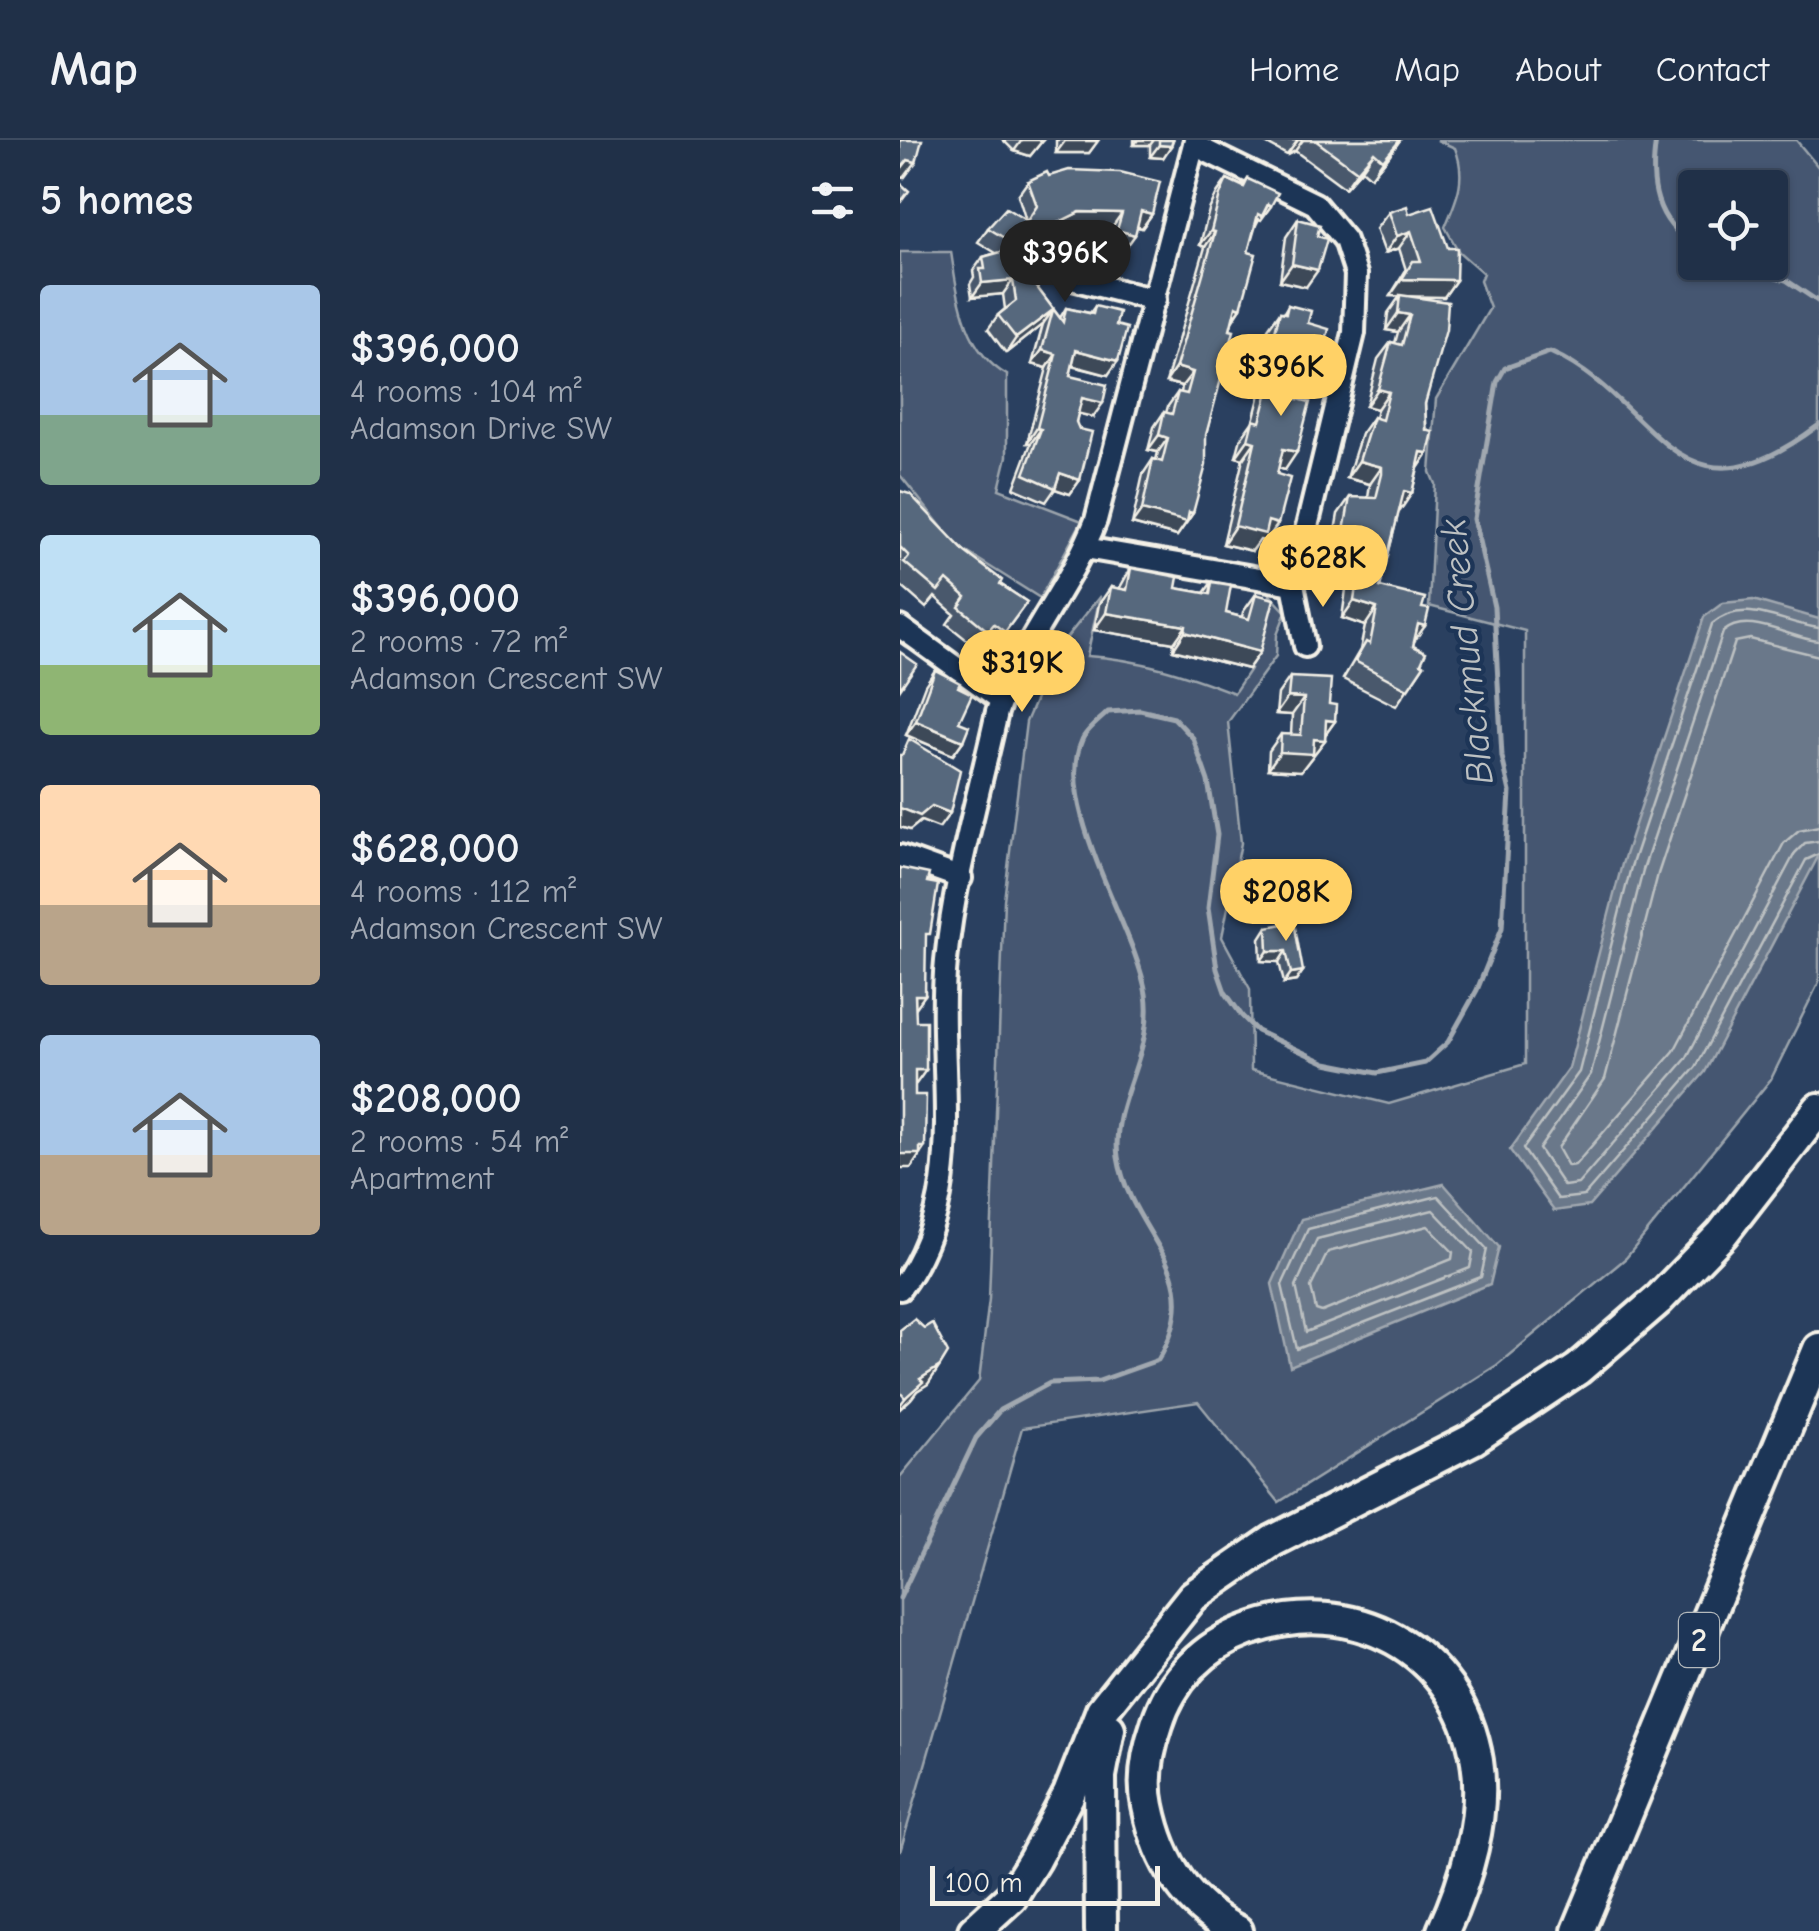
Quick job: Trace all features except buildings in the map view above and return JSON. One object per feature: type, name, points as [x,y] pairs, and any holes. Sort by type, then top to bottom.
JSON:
[{"type":"highway","points":[[974,1931],[1011,1897],[1069,1794],[1102,1710],[1132,1676],[1170,1620],[1219,1576],[1274,1542],[1473,1438],[1578,1368],[1658,1300],[1722,1234],[1819,1109]]},
{"type":"highway","name":"2","points":[[1578,1931],[1819,1349]]},
{"type":"highway","points":[[1237,1931],[1219,1922],[1187,1894],[1156,1847],[1145,1795],[1148,1750],[1161,1711],[1180,1676],[1223,1639],[1278,1619],[1335,1616],[1388,1634],[1426,1662],[1464,1718],[1477,1761],[1478,1810],[1466,1869],[1443,1931]]},
{"type":"highway","points":[[1100,1931],[1100,1776],[1108,1732],[1132,1676]]},
{"type":"street","points":[[900,1289],[928,1243],[942,1200],[945,974],[961,878],[1001,700],[1022,654],[1085,548],[1107,488],[1195,142],[1315,204],[1345,240],[1356,274],[1354,333],[1293,584],[1305,646]]},
{"type":"street","points":[[1068,278],[1155,300]]},
{"type":"street","points":[[1085,548],[1293,584]]},
{"type":"street","points":[[900,628],[1001,700]]},
{"type":"street","points":[[900,856],[961,878]]},
{"type":"shaded area","points":[[1437,140],[1796,140],[1819,168],[1819,982],[1771,1079],[1626,1258],[1497,1365],[1279,1502],[1198,1402],[1022,1428],[900,1852],[900,1477],[979,1381],[989,1299],[1004,900],[1026,722],[1057,650],[1100,596],[1087,656],[1162,668],[1234,693],[1250,669],[1270,595],[1286,612],[1277,635],[1276,656],[1228,722],[1241,843],[1222,937],[1250,989],[1251,1070],[1389,1104],[1525,1064],[1525,631],[1429,606],[1435,484],[1430,472],[1436,399],[1490,308],[1480,281],[1483,273],[1459,252],[1445,227],[1457,198],[1459,159],[1455,148]]},
{"type":"shaded area","points":[[900,252],[951,252],[960,304],[972,337],[981,352],[1007,375],[1007,456],[999,489],[1082,521],[1040,598],[957,546],[900,475]]},
{"type":"water","points":[[1753,600],[1819,619],[1819,855],[1705,1072],[1589,1206],[1554,1211],[1510,1150],[1569,1068],[1622,864],[1704,617],[1723,603]]},
{"type":"water","points":[[1444,1184],[1499,1247],[1490,1284],[1290,1366],[1272,1284],[1301,1219]]},
{"type":"waterway","name":"Blackmud Creek","points":[[1656,140],[1654,172],[1658,200],[1678,232]]},
{"type":"waterway","name":"Blackmud Creek","points":[[1786,280],[1819,302]]},
{"type":"waterway","name":"Blackmud Creek","points":[[900,1598],[976,1438],[1000,1410],[1050,1383],[1099,1381],[1158,1360],[1172,1329],[1176,1302],[1173,1278],[1137,1210],[1118,1157],[1120,1117],[1144,1037],[1146,994],[1128,936],[1086,832],[1078,798],[1076,767],[1087,733],[1108,712],[1140,710],[1174,718],[1193,738],[1208,781],[1217,835],[1208,908],[1217,969],[1225,992],[1257,1031],[1326,1063],[1377,1073],[1425,1063],[1448,1042],[1477,990],[1502,928],[1510,792],[1502,757],[1494,607],[1474,519],[1497,382],[1505,368],[1550,352],[1587,374],[1671,448],[1699,463],[1731,467],[1770,455],[1819,425]]}]
